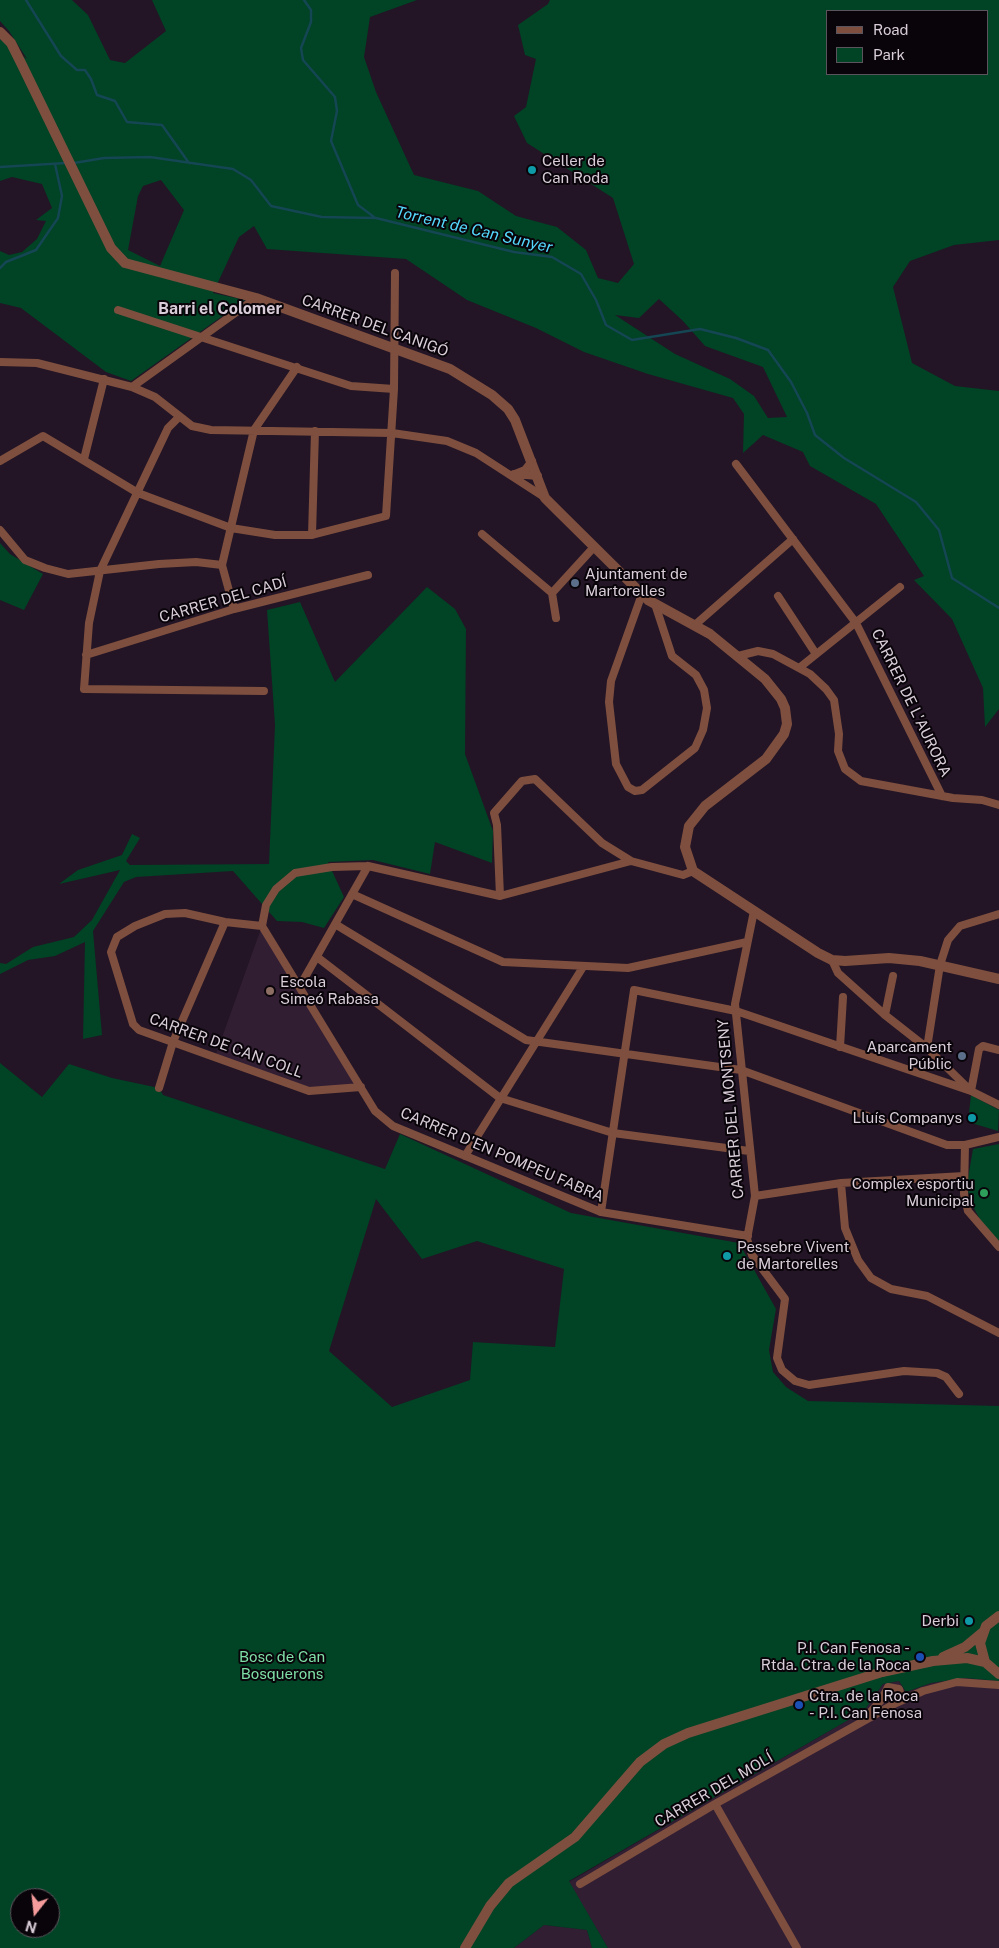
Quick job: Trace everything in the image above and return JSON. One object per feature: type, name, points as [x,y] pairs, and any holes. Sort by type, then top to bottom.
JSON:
[{"type":"street","name":"CARRER DEL CANIGÓ","points":[[0,32],[11,43],[111,248],[125,263],[256,298],[450,369],[492,395],[508,409],[532,461],[545,498]]},
{"type":"street","points":[[0,461],[43,436],[138,493],[231,528],[275,535],[312,535],[386,516],[394,389],[395,273]]},
{"type":"street","points":[[132,387],[256,298]]},
{"type":"street","points":[[118,310],[351,386],[394,389]]},
{"type":"street","points":[[0,362],[38,363],[132,387],[155,397],[192,426],[211,430],[392,433],[447,441],[476,453],[545,498],[642,594],[655,604],[696,624],[765,678],[781,699],[787,724],[776,747],[766,758],[705,806],[689,826],[685,847],[693,871],[818,953],[832,960],[889,958],[940,965],[999,979]]},
{"type":"street","points":[[234,609],[222,564],[254,430],[297,367]]},
{"type":"street","points":[[84,459],[104,379]]},
{"type":"street","points":[[179,417],[168,428],[100,572],[89,624],[84,689],[264,691]]},
{"type":"street","points":[[312,535],[315,431]]},
{"type":"street","points":[[514,474],[525,470],[532,461]]},
{"type":"street","name":"CARRER DE L'AURORA","points":[[736,464],[856,623],[942,796]]},
{"type":"street","points":[[503,470],[538,478]]},
{"type":"street","points":[[523,483],[538,478]]},
{"type":"street","points":[[0,530],[25,560],[68,574],[186,562],[222,564]]},
{"type":"street","points":[[482,534],[552,593],[556,618]]},
{"type":"street","points":[[696,624],[793,539]]},
{"type":"street","points":[[552,593],[594,548]]},
{"type":"street","name":"CARRER DEL CADÍ","points":[[86,654],[234,609],[368,576]]},
{"type":"street","points":[[799,668],[900,587]]},
{"type":"street","points":[[642,594],[611,681],[610,702],[616,764],[628,787],[635,791],[642,790],[695,748],[703,730],[707,708],[704,690],[696,676],[672,656],[655,604]]},
{"type":"street","points":[[778,596],[816,654]]},
{"type":"street","points":[[738,656],[758,651],[774,654],[799,668],[826,689],[834,700],[840,734],[838,752],[845,769],[861,781],[942,796],[982,800],[999,805]]},
{"type":"street","points":[[500,896],[497,825],[494,812],[522,781],[535,779],[602,843],[631,861],[683,875],[693,871]]},
{"type":"street","points":[[159,1088],[173,1042],[225,922],[262,926],[266,905],[276,889],[296,873],[332,867],[368,866],[500,896],[631,861]]},
{"type":"street","points":[[300,986],[368,866]]},
{"type":"street","points":[[352,894],[503,962],[628,968],[747,942]]},
{"type":"street","name":"CARRER DEL MONTSENY","points":[[754,910],[736,1011],[755,1196],[748,1236],[752,1255],[785,1299],[777,1358],[782,1370],[794,1381],[809,1385],[904,1371],[937,1373],[946,1377],[959,1394]]},
{"type":"street","name":"CARRER DE CAN COLL","points":[[225,922],[185,913],[165,914],[135,926],[117,937],[111,952],[133,1024],[140,1030],[309,1091],[361,1087]]},
{"type":"street","points":[[927,1048],[940,965],[948,940],[960,926],[999,914]]},
{"type":"street","points":[[335,924],[526,1040],[741,1070],[948,1144],[966,1145],[999,1137]]},
{"type":"street","name":"CARRER D'EN POMPEU FABRA","points":[[262,926],[375,1111],[393,1126],[601,1212],[748,1236]]},
{"type":"street","points":[[317,957],[500,1098],[613,1133],[749,1152]]},
{"type":"street","points":[[832,960],[838,973],[885,1015],[927,1048],[971,1092]]},
{"type":"street","points":[[465,1156],[584,966]]},
{"type":"street","points":[[885,1015],[893,976]]},
{"type":"street","points":[[601,1212],[634,990],[736,1011],[971,1092],[999,1105]]},
{"type":"street","points":[[840,1047],[842,998]]},
{"type":"street","points":[[971,1092],[979,1049],[983,1046],[999,1050]]},
{"type":"street","points":[[966,1145],[964,1194],[968,1211],[999,1247]]},
{"type":"street","points":[[755,1196],[841,1183],[964,1176]]},
{"type":"street","points":[[841,1183],[845,1228],[858,1260],[871,1278],[892,1289],[927,1296],[999,1334]]},
{"type":"street","points":[[933,1661],[965,1647],[983,1632],[991,1621],[999,1616]]},
{"type":"street","points":[[983,1632],[980,1643],[985,1662]]},
{"type":"street","points":[[465,1948],[490,1906],[505,1887],[564,1846],[584,1828],[644,1758],[664,1744],[688,1733],[797,1698],[882,1672],[933,1661],[967,1658],[985,1662],[999,1674]]},
{"type":"street","name":"CARRER DEL MOLÍ","points":[[580,1884],[715,1804],[896,1703],[923,1691],[957,1682],[999,1685]]},
{"type":"street","name":"CARRER DEL MOLÍ","points":[[863,1720],[874,1709],[888,1687],[900,1689],[901,1695],[896,1703]]},
{"type":"street","points":[[715,1804],[797,1948]]},
{"type":"shaded area","name":"Escola Simeó Rabasa","points":[[262,926],[361,1087],[309,1091],[215,1057]]},
{"type":"shaded area","points":[[965,1678],[999,1681],[999,1948],[608,1948],[569,1882],[864,1711],[883,1684],[899,1681],[906,1692],[931,1683]]},
{"type":"shaded area","points":[[544,1925],[587,1930],[592,1948],[514,1948]]},
{"type":"green space","points":[[0,0],[72,0],[88,15],[110,60],[125,63],[166,31],[152,0],[417,0],[370,17],[364,57],[376,92],[414,175],[478,191],[516,216],[557,227],[586,250],[598,278],[618,283],[634,264],[613,198],[527,143],[514,116],[526,107],[536,59],[525,55],[518,25],[548,4],[550,0],[999,0],[999,240],[954,245],[910,261],[893,287],[912,363],[955,386],[999,391],[999,709],[985,727],[983,688],[952,619],[914,580],[924,576],[876,504],[810,466],[803,452],[763,435],[743,453],[744,414],[733,398],[648,374],[584,352],[536,328],[467,300],[406,259],[267,249],[254,226],[239,237],[213,293],[245,300],[131,381],[106,372],[21,308],[0,303],[0,251],[9,255],[22,252],[37,239],[46,221],[36,220],[52,208],[42,184],[12,177],[0,181],[0,39],[27,59],[9,31],[0,21]],"holes":[[[161,180],[184,210],[160,266],[128,250],[138,196],[143,186]],[[659,299],[683,321],[705,346],[763,367],[787,417],[768,418],[754,396],[730,379],[675,354],[615,315],[639,318]]]},
{"type":"green space","points":[[0,543],[10,554],[43,574],[24,610],[0,600]]},
{"type":"green space","points":[[427,587],[455,609],[466,629],[465,754],[493,831],[492,863],[435,842],[430,874],[373,860],[328,862],[344,897],[324,928],[302,922],[277,921],[233,871],[136,877],[124,882],[93,931],[102,1035],[83,1039],[85,942],[55,956],[28,960],[0,974],[0,963],[6,964],[33,947],[74,937],[92,920],[120,870],[59,884],[78,870],[122,855],[132,834],[140,838],[126,861],[130,865],[269,864],[275,725],[267,610],[300,602],[335,682]]},
{"type":"green space","name":"Bosc de Can Bosquerons","points":[[0,1063],[42,1097],[69,1064],[112,1078],[159,1088],[163,1095],[385,1169],[400,1134],[571,1213],[739,1243],[776,1309],[769,1350],[773,1372],[786,1387],[808,1401],[999,1406],[999,1681],[965,1678],[931,1683],[906,1692],[899,1681],[883,1684],[864,1711],[569,1881],[608,1948],[592,1948],[587,1930],[544,1925],[514,1948],[0,1948]],"holes":[[[376,1199],[422,1259],[477,1241],[564,1269],[555,1347],[473,1342],[470,1380],[392,1407],[329,1351]]]},
{"type":"green space","points":[[971,1095],[999,1110],[998,1131],[968,1122]]},
{"type":"green space","name":"Complex esportiu Municipal","points":[[999,1144],[999,1241],[983,1225],[970,1201],[967,1184],[973,1149]]},
{"type":"waterway","points":[[26,0],[61,56],[77,70],[85,70],[91,79],[97,95],[115,101],[127,122],[162,125],[189,163]]},
{"type":"waterway","points":[[304,0],[311,10],[311,22],[301,48],[303,60],[335,97],[337,111],[331,141],[358,205],[374,217]]},
{"type":"waterway","name":"Torrent de Can Sunyer","points":[[74,163],[104,158],[150,157],[233,169],[251,180],[271,206],[322,217],[376,218],[514,252],[552,257],[581,274],[596,300],[606,325],[632,340],[700,329],[736,338],[768,350],[791,382],[807,413],[815,435],[844,458],[916,502],[939,530],[952,578],[999,608]]},
{"type":"waterway","name":"Torrent de Can Sunyer","points":[[0,167],[66,163]]},
{"type":"waterway","points":[[0,268],[6,262],[36,250],[58,218],[62,196],[55,164]]},
{"type":"place","name":"Celler de Can Roda","points":[[532,170]]},
{"type":"place","name":"Ajuntament de Martorelles","points":[[575,583]]},
{"type":"place","name":"Escola Simeó Rabasa","points":[[270,991]]},
{"type":"place","name":"Aparcament Públic","points":[[962,1056]]},
{"type":"place","name":"Lluís Companys","points":[[972,1118]]},
{"type":"place","name":"Complex esportiu Municipal","points":[[984,1193]]},
{"type":"place","name":"Pessebre Vivent de Martorelles","points":[[727,1256]]},
{"type":"place","name":"Derbi","points":[[969,1621]]},
{"type":"place","name":"P.I. Can Fenosa - Rtda. Ctra. de la Roca","points":[[920,1657]]},
{"type":"place","name":"Ctra. de la Roca - P.I. Can Fenosa","points":[[799,1705]]},
{"type":"district","name":"Barri el Colomer","points":[[220,309]]}]
